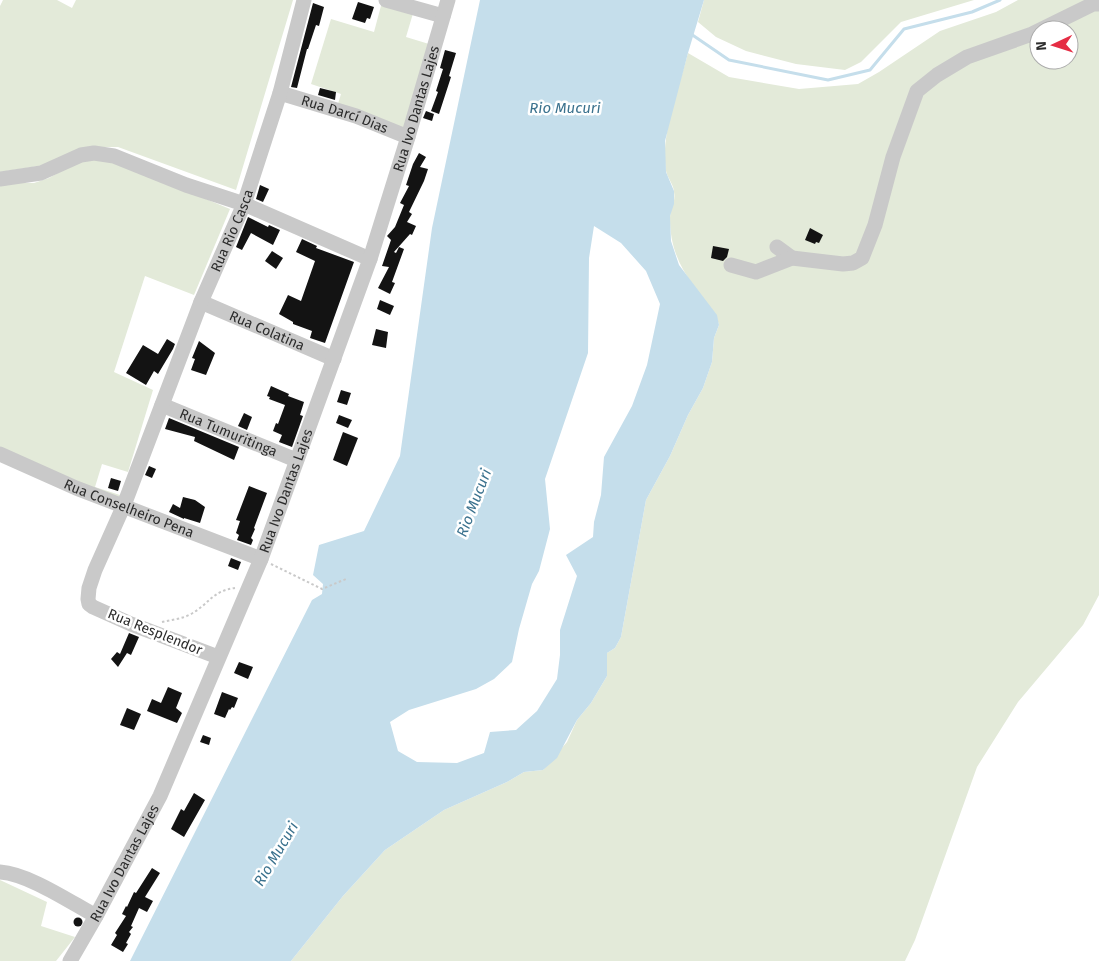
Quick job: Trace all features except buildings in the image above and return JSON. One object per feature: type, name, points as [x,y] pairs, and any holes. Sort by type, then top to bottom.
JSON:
[{"type":"street","name":"Rua Rio Casca","points":[[93,607],[89,604],[88,599],[89,588],[95,570],[124,505],[201,302],[244,204],[280,93],[304,0]]},
{"type":"street","points":[[386,0],[443,16]]},
{"type":"street","name":"Rua Ivo Dantas Lajes","points":[[70,961],[160,796],[261,559],[370,259],[448,0]]},
{"type":"street","points":[[731,265],[756,272],[792,258],[815,253],[843,264],[853,263],[862,258],[875,226],[893,157],[917,91],[937,75],[967,57],[1032,34],[1093,4],[1099,4]]},
{"type":"street","name":"Rua Darcí Dias","points":[[280,93],[356,116],[408,137]]},
{"type":"street","points":[[0,180],[41,173],[80,155],[94,153],[114,156],[186,185],[244,204],[370,259]]},
{"type":"street","points":[[776,247],[792,258]]},
{"type":"street","name":"Rua Colatina","points":[[201,302],[334,359]]},
{"type":"street","name":"Rua Tumuritinga","points":[[162,405],[296,460]]},
{"type":"street","name":"Rua Conselheiro Pena","points":[[0,454],[76,488],[261,559]]},
{"type":"street","name":"Rua Resplendor","points":[[93,607],[218,657]]},
{"type":"street","points":[[0,872],[10,872],[32,881],[96,916]]},
{"type":"path","points":[[261,559],[322,589],[346,580]]},
{"type":"path","points":[[147,629],[161,622],[188,615],[203,606],[213,595],[226,589],[249,585]]},
{"type":"green space","points":[[3,0],[57,0],[72,8],[76,0],[293,0],[236,190],[118,147],[104,147],[45,165],[0,172],[0,6]]},
{"type":"green space","points":[[704,0],[974,0],[901,22],[861,62],[845,70],[796,64],[746,51],[716,37],[698,22]]},
{"type":"green space","points":[[1018,0],[1099,0],[1099,595],[1083,625],[1018,702],[977,767],[915,940],[905,961],[291,961],[343,896],[385,850],[444,810],[507,782],[524,772],[543,770],[567,742],[577,720],[591,703],[607,676],[607,653],[615,648],[621,637],[646,500],[703,388],[712,362],[714,338],[719,325],[716,315],[691,282],[678,260],[671,233],[670,215],[674,196],[673,187],[666,171],[666,143],[671,112],[688,53],[729,77],[799,89],[858,84],[940,31],[996,12]]},
{"type":"green space","points":[[382,2],[414,10],[406,37],[429,44],[405,128],[337,107],[341,94],[311,84],[331,19],[374,32]]},
{"type":"green space","points":[[84,158],[107,158],[230,209],[194,295],[145,276],[114,372],[153,390],[128,472],[102,464],[95,487],[120,495],[118,500],[0,449],[0,186],[16,183],[34,183],[49,178]]},
{"type":"green space","points":[[0,880],[47,902],[41,926],[75,937],[56,961],[0,961]]},
{"type":"water","name":"Rio Mucuri","points":[[480,0],[704,0],[665,141],[666,172],[674,191],[674,204],[670,216],[671,241],[679,265],[717,315],[719,325],[714,338],[712,362],[703,388],[646,500],[621,637],[615,648],[607,653],[607,676],[591,703],[577,720],[557,758],[543,770],[524,772],[507,782],[444,810],[385,850],[343,896],[291,961],[130,961],[312,600],[322,594],[323,584],[313,575],[319,545],[364,531],[400,456],[432,228]],"holes":[[[594,226],[621,243],[646,271],[660,304],[647,365],[632,406],[604,457],[601,495],[594,522],[593,537],[566,555],[577,576],[560,630],[560,655],[557,679],[537,711],[516,730],[490,732],[484,753],[457,763],[417,762],[398,751],[390,722],[409,710],[476,689],[494,679],[512,662],[519,629],[532,584],[539,571],[550,529],[545,479],[588,353],[589,258]]]},
{"type":"waterway","points":[[691,34],[729,60],[828,80],[870,70],[904,29],[972,12],[1000,0]]}]
